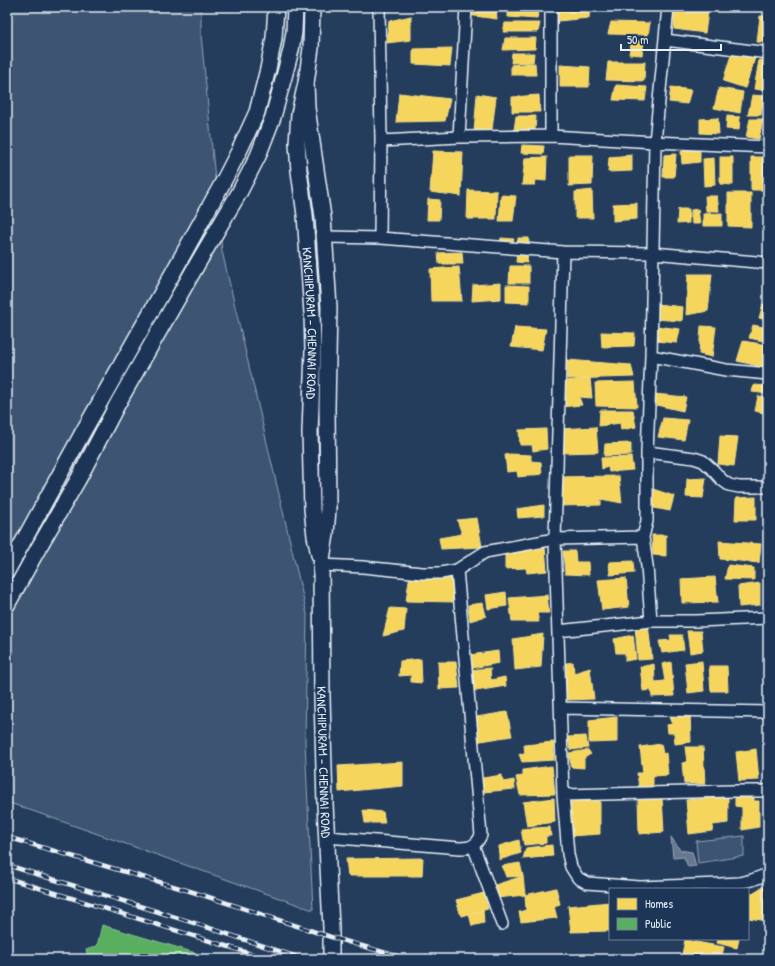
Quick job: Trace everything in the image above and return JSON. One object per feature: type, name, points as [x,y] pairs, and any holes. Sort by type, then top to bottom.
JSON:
[{"type":"main road","points":[[7,571],[240,149],[257,112],[268,69],[274,38],[276,7]]},
{"type":"main road","points":[[7,605],[79,478],[118,403],[198,261],[239,193],[258,156],[270,123],[291,50],[294,32],[295,7]]},
{"type":"main road","name":"KANCHIPURAM - CHENNAI ROAD","points":[[312,7],[311,48],[299,114],[297,143],[312,313],[313,350],[310,432],[312,509],[315,536],[321,565]]},
{"type":"main road","name":"KANCHIPURAM - CHENNAI ROAD","points":[[306,82],[307,108],[323,217],[329,307],[327,408],[328,509],[321,565],[322,697],[331,959]]},
{"type":"street","points":[[379,7],[381,141],[380,238]]},
{"type":"street","points":[[459,137],[466,7]]},
{"type":"street","points":[[551,7],[551,136]]},
{"type":"street","points":[[651,621],[647,566],[643,537],[647,521],[647,452],[651,356],[655,142],[668,7]]},
{"type":"street","points":[[665,40],[768,53]]},
{"type":"street","points":[[381,141],[459,137],[551,136],[655,142],[768,146]]},
{"type":"street","points":[[325,237],[380,238],[564,252],[653,253],[768,264]]},
{"type":"street","points":[[564,252],[556,539],[563,795],[568,854],[571,867],[578,878],[587,883],[640,887],[721,884],[752,880],[768,874]]},
{"type":"street","points":[[651,356],[726,370],[768,374]]},
{"type":"street","points":[[647,452],[694,458],[703,461],[729,485],[739,487],[768,488]]},
{"type":"street","points":[[321,565],[363,567],[422,573],[441,573],[458,570],[485,552],[556,539],[643,537]]},
{"type":"street","points":[[327,837],[467,848],[473,846],[481,835],[458,570]]},
{"type":"street","points":[[558,631],[651,621],[768,618]]},
{"type":"street","points":[[561,708],[768,712]]},
{"type":"street","points":[[563,795],[768,791]]},
{"type":"street","points":[[473,846],[502,924]]},
{"type":"shaded area","points":[[7,7],[201,7],[201,35],[222,251],[307,614],[305,742],[313,910],[7,802]]},
{"type":"shaded area","points":[[744,836],[744,856],[698,863],[696,841]]},
{"type":"shaded area","points":[[671,837],[680,850],[692,852],[696,866],[688,867],[684,857],[673,858]]},
{"type":"building: Homes","points":[[468,7],[496,7],[497,19],[467,15]]},
{"type":"building: Homes","points":[[508,7],[539,7],[537,19],[508,17]]},
{"type":"building: Homes","points":[[559,7],[590,7],[589,18],[558,21]]},
{"type":"building: Homes","points":[[651,7],[651,8],[610,8]]},
{"type":"building: Homes","points":[[674,11],[708,12],[705,33],[674,29]]},
{"type":"building: Homes","points":[[411,16],[411,40],[387,43],[389,21]]},
{"type":"building: Homes","points":[[760,16],[768,16],[768,42],[757,42]]},
{"type":"building: Homes","points":[[611,22],[650,23],[648,35],[608,34]]},
{"type":"building: Homes","points":[[505,23],[540,23],[538,32],[503,32]]},
{"type":"building: Homes","points":[[505,38],[536,38],[535,49],[503,50]]},
{"type":"building: Homes","points":[[632,39],[644,42],[642,55],[629,54]]},
{"type":"building: Homes","points":[[452,48],[450,66],[413,64],[413,49]]},
{"type":"building: Homes","points":[[512,53],[534,53],[533,62],[511,63]]},
{"type":"building: Homes","points":[[731,55],[755,58],[745,88],[723,81]]},
{"type":"building: Homes","points":[[759,60],[768,61],[768,91],[754,89]]},
{"type":"building: Homes","points":[[608,62],[645,62],[644,81],[606,80]]},
{"type":"building: Homes","points":[[535,63],[536,75],[511,75],[511,65]]},
{"type":"building: Homes","points":[[560,65],[590,67],[589,87],[560,87]]},
{"type":"building: Homes","points":[[616,85],[647,87],[645,101],[613,100]]},
{"type":"building: Homes","points":[[671,87],[691,90],[687,104],[669,102]]},
{"type":"building: Homes","points":[[719,88],[743,92],[740,113],[714,108]]},
{"type":"building: Homes","points":[[399,93],[450,99],[445,121],[396,122]]},
{"type":"building: Homes","points":[[477,94],[496,97],[492,130],[474,132]]},
{"type":"building: Homes","points":[[539,95],[540,112],[512,112],[512,97]]},
{"type":"building: Homes","points":[[752,95],[764,96],[761,115],[748,115]]},
{"type":"building: Homes","points":[[516,116],[536,116],[535,130],[514,130]]},
{"type":"building: Homes","points":[[727,116],[740,117],[739,130],[726,129]]},
{"type":"building: Homes","points":[[718,118],[719,134],[700,133],[700,119]]},
{"type":"building: Homes","points":[[750,119],[763,119],[759,139],[746,137]]},
{"type":"building: Homes","points":[[522,145],[544,146],[543,154],[521,153]]},
{"type":"building: Homes","points":[[700,149],[700,162],[682,164],[681,151]]},
{"type":"building: Homes","points":[[433,151],[463,152],[461,196],[430,192]]},
{"type":"building: Homes","points":[[676,154],[674,177],[663,177],[664,155]]},
{"type":"building: Homes","points":[[569,155],[593,155],[592,185],[569,186]]},
{"type":"building: Homes","points":[[632,155],[632,171],[608,172],[609,157]]},
{"type":"building: Homes","points":[[547,157],[546,181],[536,180],[535,185],[522,185],[525,158]]},
{"type":"building: Homes","points":[[720,157],[733,157],[733,185],[720,184]]},
{"type":"building: Homes","points":[[751,157],[768,157],[768,190],[751,190]]},
{"type":"building: Homes","points":[[714,158],[715,185],[704,186],[703,159]]},
{"type":"building: Homes","points":[[468,190],[497,191],[496,219],[467,219]]},
{"type":"building: Homes","points":[[592,190],[593,218],[575,218],[575,192]]},
{"type":"building: Homes","points":[[728,193],[751,193],[751,227],[728,226]]},
{"type":"building: Homes","points":[[501,195],[516,196],[513,221],[499,221]]},
{"type":"building: Homes","points":[[705,196],[717,196],[719,211],[706,211]]},
{"type":"building: Homes","points":[[428,199],[440,200],[439,220],[427,220]]},
{"type":"building: Homes","points":[[637,203],[637,219],[613,221],[613,204]]},
{"type":"building: Homes","points":[[678,209],[689,209],[689,223],[677,224]]},
{"type":"building: Homes","points":[[698,209],[700,224],[692,224],[691,210]]},
{"type":"building: Homes","points":[[722,213],[722,226],[703,226],[703,214]]},
{"type":"building: Homes","points":[[501,238],[514,239],[511,249],[499,248]]},
{"type":"building: Homes","points":[[518,238],[529,238],[527,263],[516,262]]},
{"type":"building: Homes","points":[[462,252],[463,264],[439,264],[438,253]]},
{"type":"building: Homes","points":[[510,266],[529,266],[529,283],[509,283]]},
{"type":"building: Homes","points":[[459,267],[462,301],[431,301],[430,269]]},
{"type":"building: Homes","points":[[688,274],[712,274],[708,311],[686,315]]},
{"type":"building: Homes","points":[[501,283],[501,299],[472,301],[473,285]]},
{"type":"building: Homes","points":[[506,285],[529,286],[529,303],[506,302]]},
{"type":"building: Homes","points":[[657,304],[683,307],[682,321],[655,319]]},
{"type":"building: Homes","points":[[763,304],[768,305],[768,320],[759,318]]},
{"type":"building: Homes","points":[[753,325],[768,328],[768,342],[749,338]]},
{"type":"building: Homes","points":[[656,326],[680,329],[677,343],[655,341]]},
{"type":"building: Homes","points":[[701,326],[716,327],[712,357],[699,354]]},
{"type":"building: Homes","points":[[515,327],[546,329],[542,350],[511,347]]},
{"type":"building: Homes","points":[[601,332],[635,333],[634,346],[602,347]]},
{"type":"building: Homes","points":[[743,341],[768,345],[767,368],[737,361]]},
{"type":"building: Homes","points":[[567,360],[631,365],[634,377],[567,379]]},
{"type":"building: Homes","points":[[590,378],[592,398],[579,397],[582,405],[560,407],[559,382]]},
{"type":"building: Homes","points":[[635,382],[637,407],[596,406],[595,383]]},
{"type":"building: Homes","points":[[754,385],[768,386],[768,394],[752,392]]},
{"type":"building: Homes","points":[[654,394],[686,397],[683,411],[652,404]]},
{"type":"building: Homes","points":[[758,396],[768,397],[768,414],[755,411]]},
{"type":"building: Homes","points":[[600,410],[633,410],[636,427],[621,430],[620,423],[599,426]]},
{"type":"building: Homes","points":[[663,418],[688,420],[684,440],[658,437]]},
{"type":"building: Homes","points":[[596,427],[598,452],[560,453],[558,429]]},
{"type":"building: Homes","points":[[546,429],[547,449],[533,451],[532,445],[520,445],[519,430]]},
{"type":"building: Homes","points":[[720,436],[738,437],[734,466],[718,464]]},
{"type":"building: Homes","points":[[768,439],[768,468],[762,467]]},
{"type":"building: Homes","points":[[631,443],[631,455],[604,456],[605,444]]},
{"type":"building: Homes","points":[[505,455],[531,455],[531,461],[541,462],[542,474],[518,477],[517,471],[507,472]]},
{"type":"building: Homes","points":[[631,457],[633,470],[609,472],[608,467],[602,469],[601,458]]},
{"type":"building: Homes","points":[[619,476],[622,503],[601,499],[601,505],[559,506],[555,477]]},
{"type":"building: Homes","points":[[706,478],[703,498],[686,497],[687,479]]},
{"type":"building: Homes","points":[[653,489],[674,496],[670,511],[649,507]]},
{"type":"building: Homes","points":[[756,497],[756,520],[735,520],[736,498]]},
{"type":"building: Homes","points":[[544,505],[544,516],[518,518],[517,509]]},
{"type":"building: Homes","points":[[477,518],[482,547],[441,549],[439,538],[462,534],[457,520]]},
{"type":"building: Homes","points":[[652,535],[666,535],[666,556],[653,555]]},
{"type":"building: Homes","points":[[719,541],[761,544],[759,563],[720,559]]},
{"type":"building: Homes","points":[[545,547],[547,571],[527,573],[526,568],[505,569],[505,550]]},
{"type":"building: Homes","points":[[563,551],[575,551],[576,562],[588,562],[589,575],[565,574]]},
{"type":"building: Homes","points":[[633,561],[634,573],[610,575],[609,562]]},
{"type":"building: Homes","points":[[728,565],[754,568],[754,580],[725,579]]},
{"type":"building: Homes","points":[[410,573],[455,576],[455,602],[406,601]]},
{"type":"building: Homes","points":[[715,577],[718,602],[682,603],[681,579]]},
{"type":"building: Homes","points":[[626,578],[629,607],[602,610],[598,580]]},
{"type":"building: Homes","points":[[760,583],[760,605],[739,607],[738,586]]},
{"type":"building: Homes","points":[[506,592],[507,606],[488,609],[486,595]]},
{"type":"building: Homes","points":[[547,595],[549,613],[537,613],[539,622],[512,622],[509,598]]},
{"type":"building: Homes","points":[[483,603],[486,616],[470,621],[468,605]]},
{"type":"building: Homes","points":[[390,608],[406,609],[404,631],[383,636]]},
{"type":"building: Homes","points":[[648,624],[652,659],[638,660],[635,626]]},
{"type":"building: Homes","points":[[687,631],[701,631],[703,651],[690,653]]},
{"type":"building: Homes","points":[[543,634],[541,667],[515,670],[513,639]]},
{"type":"building: Homes","points":[[633,635],[636,659],[625,661],[625,653],[616,653],[614,639]]},
{"type":"building: Homes","points":[[670,635],[682,635],[684,650],[662,653],[659,641],[671,640]]},
{"type":"building: Homes","points":[[498,651],[499,663],[472,668],[470,655]]},
{"type":"building: Homes","points":[[421,659],[422,683],[411,682],[411,675],[399,676],[400,661]]},
{"type":"building: Homes","points":[[702,661],[704,691],[688,693],[685,663]]},
{"type":"building: Homes","points":[[438,662],[456,662],[459,688],[439,689]]},
{"type":"building: Homes","points":[[573,662],[574,673],[590,668],[594,699],[566,700],[561,664]]},
{"type":"building: Homes","points":[[671,662],[674,696],[652,697],[651,690],[643,691],[640,667],[654,664],[655,682],[665,681],[662,664]]},
{"type":"building: Homes","points":[[709,666],[727,666],[728,691],[711,691]]},
{"type":"building: Homes","points":[[490,668],[491,680],[505,677],[506,686],[470,692],[468,670]]},
{"type":"building: Homes","points":[[690,710],[691,742],[675,744],[674,733],[668,733],[667,725],[672,724],[669,711]]},
{"type":"building: Homes","points":[[507,712],[512,736],[475,742],[470,718]]},
{"type":"building: Homes","points":[[617,717],[617,742],[589,743],[589,720]]},
{"type":"building: Homes","points":[[586,736],[588,748],[570,750],[568,737]]},
{"type":"building: Homes","points":[[554,742],[554,760],[522,762],[519,754],[525,754],[524,745]]},
{"type":"building: Homes","points":[[661,744],[663,754],[666,753],[668,775],[653,776],[653,787],[639,788],[637,773],[643,773],[640,747]]},
{"type":"building: Homes","points":[[685,747],[703,747],[705,784],[684,784],[682,763],[687,762]]},
{"type":"building: Homes","points":[[756,749],[759,780],[739,781],[736,752]]},
{"type":"building: Homes","points":[[588,750],[591,754],[584,758],[584,768],[571,767],[569,753]]},
{"type":"building: Homes","points":[[403,762],[403,786],[339,792],[338,766]]},
{"type":"building: Homes","points":[[552,766],[555,794],[520,795],[516,777],[523,776],[523,770]]},
{"type":"building: Homes","points":[[502,775],[503,782],[514,780],[515,789],[473,793],[470,780]]},
{"type":"building: Homes","points":[[754,793],[754,801],[759,801],[759,827],[742,830],[742,807],[735,806],[735,796]]},
{"type":"building: Homes","points":[[662,797],[664,832],[639,834],[638,799]]},
{"type":"building: Homes","points":[[728,797],[728,823],[713,825],[712,831],[689,834],[686,800]]},
{"type":"building: Homes","points":[[554,798],[555,822],[527,826],[523,802]]},
{"type":"building: Homes","points":[[600,800],[600,834],[570,836],[569,802]]},
{"type":"building: Homes","points":[[363,810],[383,812],[385,823],[365,823]]},
{"type":"building: Homes","points":[[550,827],[551,836],[546,836],[546,843],[524,845],[521,829]]},
{"type":"building: Homes","points":[[519,840],[521,853],[499,860],[499,846]]},
{"type":"building: Homes","points":[[552,845],[553,856],[523,859],[526,848]]},
{"type":"building: Homes","points":[[423,858],[422,876],[348,876],[346,859]]},
{"type":"building: Homes","points":[[520,863],[523,876],[506,877],[502,866]]},
{"type":"building: Homes","points":[[523,876],[525,895],[497,898],[495,885]]},
{"type":"building: Homes","points":[[762,887],[768,887],[768,921],[749,918],[749,895]]},
{"type":"building: Homes","points":[[556,888],[560,904],[554,906],[557,918],[521,922],[519,912],[526,910],[525,895]]},
{"type":"building: Homes","points":[[484,893],[488,909],[461,916],[456,900]]},
{"type":"building: Homes","points":[[609,902],[609,931],[571,932],[568,906]]},
{"type":"building: Homes","points":[[483,910],[484,923],[472,926],[469,914]]},
{"type":"building: Homes","points":[[685,940],[724,947],[721,959],[681,959]]},
{"type":"building: Homes","points":[[718,940],[739,940],[737,948],[717,943]]},
{"type":"building: Public","points":[[102,925],[216,959],[89,959],[86,950],[97,946]]},
{"type":"railway","points":[[7,837],[193,892],[331,937],[407,959]]},
{"type":"railway","points":[[7,865],[191,922],[303,959]]},
{"type":"railway","points":[[7,878],[268,959]]}]
